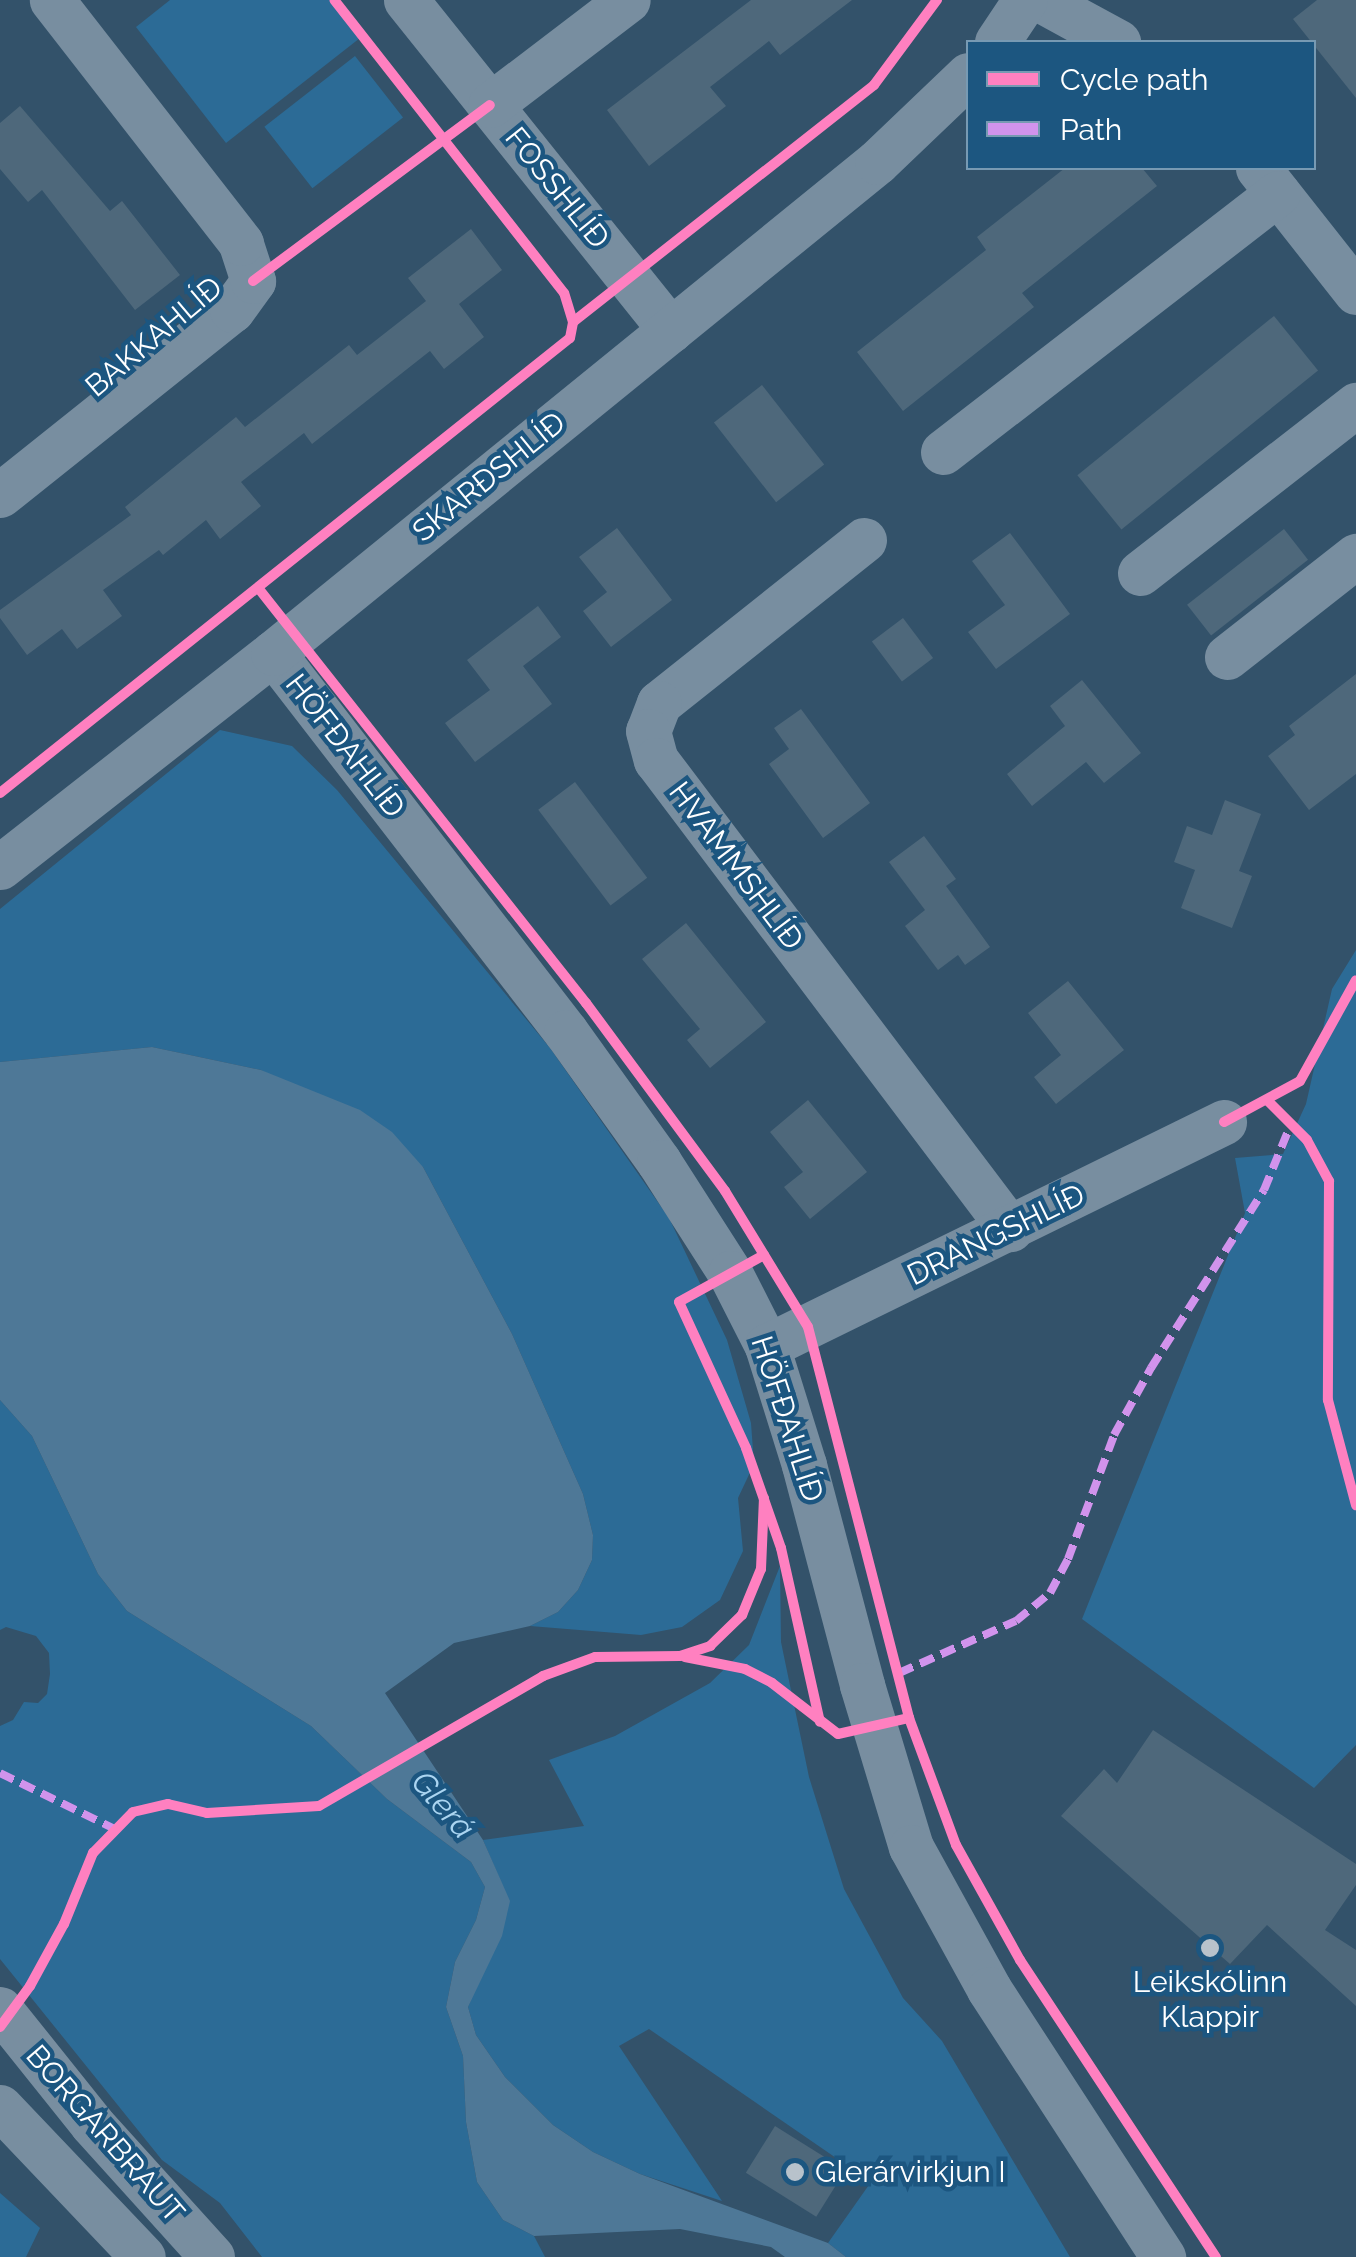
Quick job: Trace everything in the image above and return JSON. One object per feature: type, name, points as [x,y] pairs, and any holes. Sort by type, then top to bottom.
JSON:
[{"type":"street","name":"BAKKAHLÍÐ","points":[[0,495],[232,310],[253,281],[241,243],[52,0]]},
{"type":"street","name":"FOSSHLÍÐ","points":[[406,0],[670,330]]},
{"type":"street","points":[[490,105],[628,0]]},
{"type":"street","points":[[999,40],[1025,0]]},
{"type":"street","points":[[1041,0],[1114,40]]},
{"type":"street","name":"SKARÐSHLÍÐ","points":[[0,868],[272,654],[877,162],[966,77]]},
{"type":"street","points":[[944,452],[1268,180],[1356,292]]},
{"type":"street","points":[[1140,573],[1356,405]]},
{"type":"street","name":"HVAMMSHLÍÐ","points":[[864,540],[658,703],[648,731],[656,760],[1010,1228]]},
{"type":"street","points":[[1227,657],[1356,556]]},
{"type":"street","name":"HÖFÐAHLÍÐ","points":[[272,654],[566,1032],[649,1148],[730,1273],[767,1346],[911,1846],[990,1990],[1163,2257]]},
{"type":"street","name":"DRANGSHLÍÐ","points":[[767,1346],[1224,1122]]},
{"type":"street","name":"BORGARBRAUT","points":[[0,2009],[92,2124],[212,2257]]},
{"type":"street","name":"BORGARBRAUT","points":[[0,2107],[143,2257]]},
{"type":"shaded area","points":[[170,0],[330,0],[360,38],[226,143],[136,27]]},
{"type":"shaded area","points":[[355,56],[403,117],[312,188],[264,127]]},
{"type":"shaded area","points":[[220,730],[292,746],[337,790],[550,1048],[669,1218],[727,1340],[751,1423],[754,1464],[738,1498],[743,1551],[720,1600],[682,1627],[641,1635],[530,1626],[558,1612],[578,1590],[592,1560],[593,1535],[583,1494],[512,1334],[423,1167],[261,1070],[152,1047],[0,1062],[0,909]]},
{"type":"shaded area","points":[[1356,950],[1356,1745],[1314,1788],[1082,1619],[1245,1213],[1235,1158],[1283,1154],[1306,1104],[1332,989]]},
{"type":"shaded area","points":[[0,1400],[32,1436],[98,1574],[127,1611],[311,1726],[387,1799],[471,1862],[485,1887],[476,1920],[455,1962],[446,2007],[463,2056],[466,2122],[477,2182],[503,2220],[534,2236],[545,2257],[262,2257],[220,2203],[162,2160],[0,1959],[0,1726],[13,1720],[24,1702],[38,1703],[47,1694],[50,1674],[49,1653],[36,1636],[6,1627],[0,1630]]},
{"type":"shaded area","points":[[780,1566],[781,1642],[809,1777],[844,1889],[903,1998],[942,2041],[1070,2257],[846,2257],[828,2243],[871,2182],[649,2029],[619,2046],[722,2201],[640,2174],[593,2152],[553,2125],[505,2077],[476,2035],[468,2007],[509,1901],[483,1840],[584,1826],[549,1760],[615,1736],[710,1683],[749,1645]]},
{"type":"shaded area","points":[[0,2193],[40,2228],[26,2257],[0,2257]]},
{"type":"water","name":"Glerá","points":[[152,1047],[261,1070],[360,1110],[392,1132],[423,1167],[512,1334],[583,1494],[593,1535],[592,1560],[578,1590],[558,1612],[530,1626],[454,1643],[385,1693],[483,1840],[510,1901],[502,1936],[468,2007],[476,2035],[505,2077],[553,2125],[593,2152],[640,2174],[828,2243],[846,2257],[785,2257],[771,2247],[680,2229],[534,2236],[503,2220],[477,2182],[466,2122],[463,2056],[446,2007],[455,1962],[476,1920],[485,1887],[471,1862],[387,1799],[311,1726],[127,1611],[98,1574],[32,1436],[0,1400],[0,1062]]},
{"type":"building","points":[[751,0],[852,0],[780,55],[769,41],[710,87],[726,106],[649,166],[607,110]]},
{"type":"building","points":[[1317,0],[1356,0],[1356,98],[1316,48],[1316,40],[1310,40],[1293,19]]},
{"type":"building","points":[[20,106],[110,211],[122,201],[180,275],[135,310],[42,190],[28,202],[0,169],[0,123]]},
{"type":"building","points":[[1062,170],[1144,170],[1157,186],[1022,293],[1034,307],[903,411],[857,352],[986,250],[977,237]]},
{"type":"building","points":[[471,229],[502,270],[459,304],[484,337],[444,369],[430,351],[312,444],[304,433],[241,482],[261,506],[220,539],[206,520],[163,555],[159,550],[103,590],[122,616],[77,649],[62,629],[27,655],[0,618],[0,610],[131,515],[125,507],[236,417],[245,427],[349,345],[357,355],[426,301],[408,278]]},
{"type":"building","points":[[1274,316],[1318,370],[1121,530],[1077,475]]},
{"type":"building","points":[[762,385],[824,465],[776,502],[714,423]]},
{"type":"building","points":[[617,528],[672,600],[611,647],[583,611],[607,592],[579,557]]},
{"type":"building","points":[[1284,529],[1308,560],[1211,635],[1187,605]]},
{"type":"building","points":[[1010,533],[1070,614],[996,669],[968,632],[1005,605],[972,561]]},
{"type":"building","points":[[538,606],[561,637],[523,666],[552,704],[475,762],[445,723],[490,690],[467,660]]},
{"type":"building","points":[[903,618],[933,658],[902,681],[872,641]]},
{"type":"building","points":[[1356,674],[1356,774],[1309,810],[1268,756],[1295,735],[1289,726]]},
{"type":"building","points":[[1082,680],[1141,753],[1104,783],[1086,762],[1032,806],[1007,774],[1065,726],[1050,706]]},
{"type":"building","points":[[801,709],[870,803],[823,838],[769,764],[789,749],[774,728]]},
{"type":"building","points":[[575,782],[647,878],[610,906],[538,810]]},
{"type":"building","points":[[1225,800],[1261,814],[1239,871],[1252,876],[1232,928],[1181,908],[1195,870],[1174,862],[1187,826],[1212,835]]},
{"type":"building","points":[[924,836],[956,879],[946,886],[990,947],[965,965],[958,955],[938,970],[905,926],[925,910],[889,862]]},
{"type":"building","points":[[686,923],[766,1022],[710,1068],[687,1040],[700,1029],[642,959]]},
{"type":"building","points":[[1068,981],[1124,1050],[1056,1104],[1034,1077],[1061,1055],[1028,1013]]},
{"type":"building","points":[[808,1100],[867,1172],[810,1219],[784,1187],[803,1172],[770,1132]]},
{"type":"building","points":[[1153,1730],[1356,1864],[1356,1885],[1325,1930],[1356,1950],[1356,2006],[1267,1925],[1230,1964],[1061,1816],[1104,1769],[1117,1783]]},
{"type":"building","name":"Glerárvirkjun I","points":[[775,2126],[845,2170],[816,2217],[746,2173]]},
{"type":"marked path","points":[[899,1673],[1016,1621],[1050,1593],[1068,1559],[1114,1435],[1151,1368],[1264,1190],[1291,1124]]},
{"type":"marked path","points":[[0,1773],[113,1828]]},
{"type":"cycle path","points":[[0,793],[570,338],[573,322],[564,293],[334,0]]},
{"type":"cycle path","points":[[573,322],[874,85],[937,0]]},
{"type":"cycle path","points":[[253,281],[490,105]]},
{"type":"cycle path","points":[[259,589],[586,1003],[725,1191],[808,1327],[909,1718],[956,1845],[1020,1960],[1216,2257]]},
{"type":"cycle path","points":[[1224,1122],[1300,1081],[1356,980]]},
{"type":"cycle path","points":[[1268,1101],[1307,1140],[1329,1181],[1328,1400],[1356,1505]]},
{"type":"cycle path","points":[[764,1255],[679,1302],[746,1448],[781,1548],[820,1722]]},
{"type":"cycle path","points":[[0,2027],[30,1986],[64,1924],[93,1853],[133,1812],[168,1804],[207,1813],[319,1806],[543,1676],[595,1657],[680,1656],[710,1646],[742,1615],[761,1569],[764,1498]]},
{"type":"cycle path","points":[[685,1657],[745,1669],[772,1683],[838,1734],[909,1718]]},
{"type":"place","name":"Leikskólinn Klappir","points":[[1210,1948]]},
{"type":"place","name":"Glerárvirkjun I","points":[[795,2172]]}]
